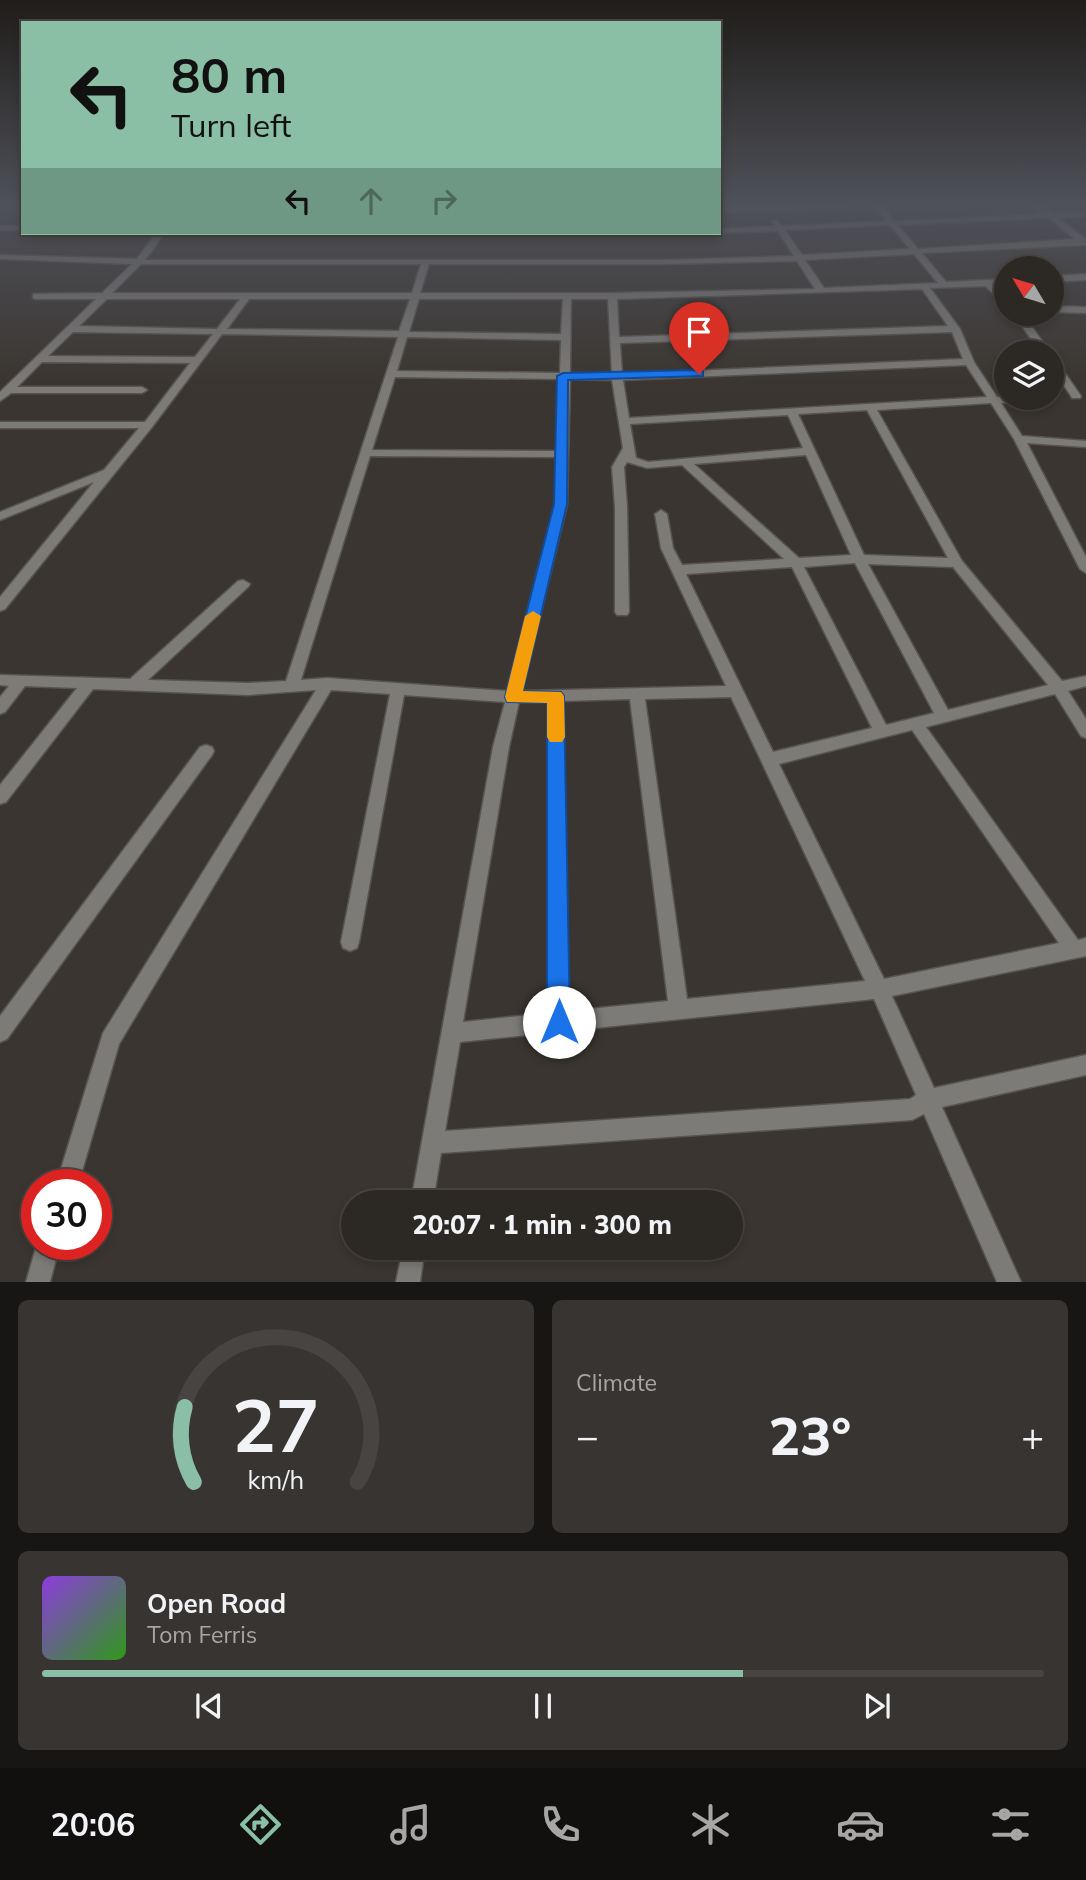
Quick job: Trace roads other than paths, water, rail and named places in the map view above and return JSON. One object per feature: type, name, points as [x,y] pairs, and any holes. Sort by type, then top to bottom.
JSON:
[{"type":"street","points":[[4,394],[135,266]]},
{"type":"street","points":[[292,686],[425,266]]},
{"type":"street","points":[[804,266],[821,292]]},
{"type":"street","points":[[928,266],[945,285]]},
{"type":"street","points":[[1064,278],[1086,277]]},
{"type":"street","points":[[987,283],[994,290]]},
{"type":"street","points":[[36,296],[567,297],[821,292],[994,283]]},
{"type":"street","points":[[925,287],[955,329],[969,362],[994,399]]},
{"type":"street","points":[[612,296],[617,377],[631,460],[647,465],[810,451]]},
{"type":"street","points":[[0,606],[148,425],[246,297]]},
{"type":"street","points":[[424,1190],[502,747],[561,504],[567,297]]},
{"type":"street","points":[[1064,309],[1086,310]]},
{"type":"street","points":[[613,340],[955,329]]},
{"type":"street","points":[[70,330],[567,337]]},
{"type":"street","points":[[40,359],[198,360]]},
{"type":"street","points":[[391,374],[617,377],[969,362]]},
{"type":"street","points":[[1064,375],[1081,396]]},
{"type":"street","points":[[0,379],[20,379]]},
{"type":"street","points":[[4,394],[142,390]]},
{"type":"street","points":[[625,421],[994,400]]},
{"type":"street","points":[[870,407],[957,563],[1058,687],[1086,732]]},
{"type":"street","points":[[1001,410],[1086,569]]},
{"type":"street","points":[[792,413],[859,559],[944,717]]},
{"type":"street","points":[[0,425],[148,425]]},
{"type":"street","points":[[1019,439],[1086,444]]},
{"type":"street","points":[[622,612],[618,467],[629,448]]},
{"type":"street","points":[[366,453],[561,454]]},
{"type":"street","points":[[685,462],[796,563],[882,732]]},
{"type":"street","points":[[0,516],[108,472]]},
{"type":"street","points":[[661,514],[667,548],[879,989],[1009,1282]]},
{"type":"street","points":[[678,570],[859,559],[957,563]]},
{"type":"street","points":[[134,684],[243,584]]},
{"type":"street","points":[[0,680],[248,689],[327,684],[513,697],[734,691]]},
{"type":"street","points":[[768,760],[1086,681]]},
{"type":"street","points":[[0,708],[20,682]]},
{"type":"street","points":[[0,797],[90,682]]},
{"type":"street","points":[[72,1169],[110,1040],[327,684]]},
{"type":"street","points":[[350,942],[398,690]]},
{"type":"street","points":[[637,694],[679,1009]]},
{"type":"street","points":[[555,696],[559,1022]]},
{"type":"street","points":[[452,1033],[879,989],[1080,948],[916,724]]},
{"type":"street","points":[[0,1032],[206,751]]},
{"type":"street","points":[[432,1143],[912,1109],[928,1100],[1086,1065]]},
{"type":"street","points":[[38,1282],[44,1260]]},
{"type":"street","points":[[408,1282],[412,1260]]}]
